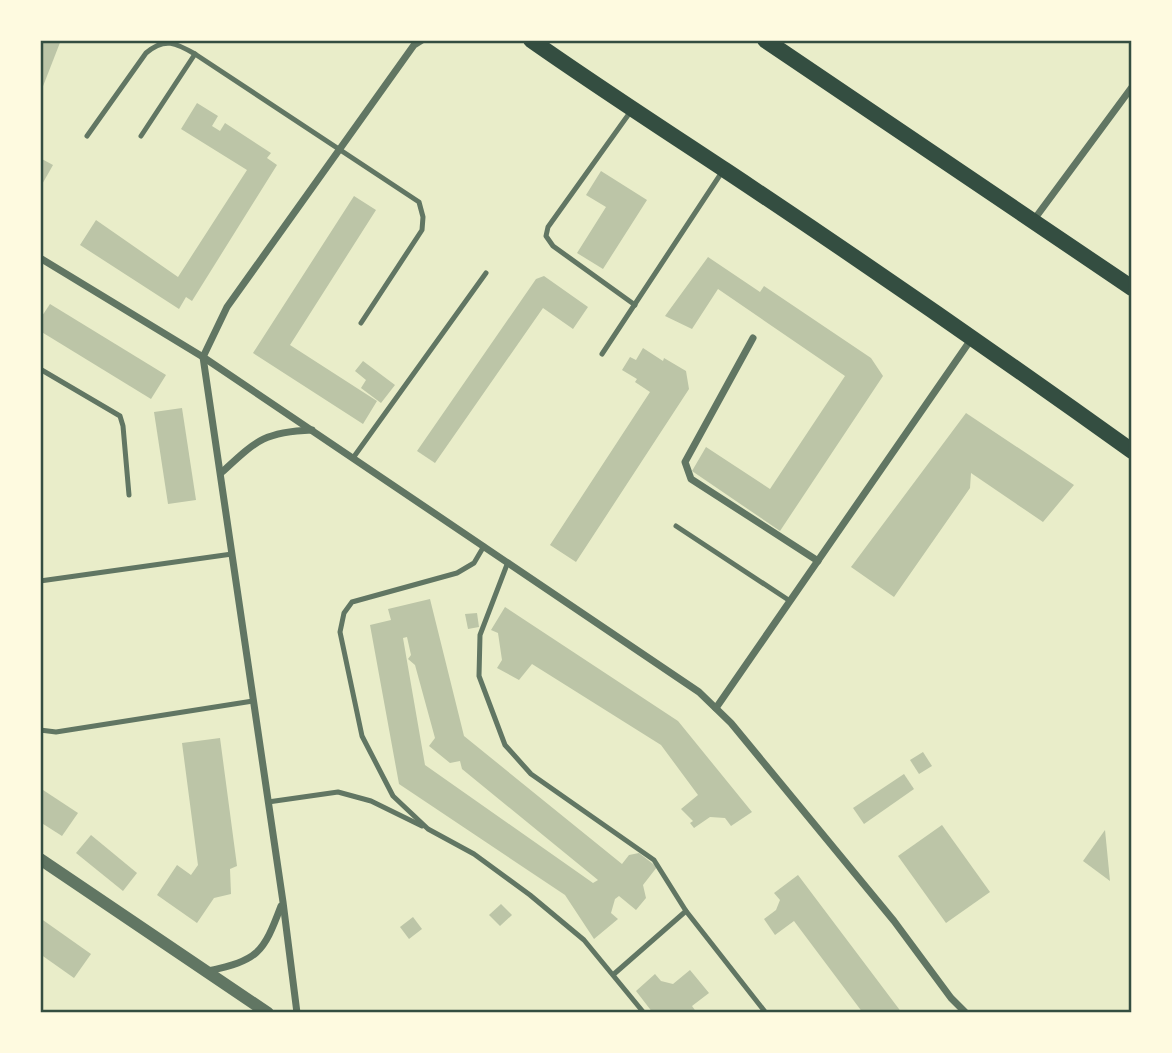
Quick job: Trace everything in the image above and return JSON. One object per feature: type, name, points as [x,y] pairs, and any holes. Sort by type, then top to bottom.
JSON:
[{"type":"main road","points":[[531,40],[631,111],[724,170],[972,337],[1132,451]]},
{"type":"main road","points":[[765,40],[1132,288]]},
{"type":"street","points":[[296,1013],[283,902],[203,357],[227,307],[417,42]]},
{"type":"street","points":[[1033,222],[1132,87]]},
{"type":"street","points":[[40,258],[203,357],[689,685],[732,723],[894,921],[951,998],[966,1013]]},
{"type":"street","points":[[716,708],[972,337]]},
{"type":"street","points":[[753,338],[685,462],[686,470],[691,479],[818,561]]},
{"type":"street","points":[[221,473],[257,442],[275,433],[312,430]]},
{"type":"street","points":[[40,859],[268,1013]]},
{"type":"street","points":[[208,971],[241,963],[260,951],[283,902]]},
{"type":"lane","points":[[87,136],[146,53],[155,45],[165,42],[181,46],[195,54],[419,202],[423,216],[422,230],[361,323]]},
{"type":"lane","points":[[141,136],[195,54]]},
{"type":"lane","points":[[631,111],[548,226],[546,236],[553,246],[635,305]]},
{"type":"lane","points":[[602,354],[724,170]]},
{"type":"lane","points":[[353,458],[486,273]]},
{"type":"lane","points":[[40,369],[120,416],[129,495]]},
{"type":"lane","points":[[676,526],[790,601]]},
{"type":"lane","points":[[428,829],[393,796],[362,736],[340,632],[344,613],[352,602],[457,573],[474,563],[484,546]]},
{"type":"lane","points":[[40,581],[232,554]]},
{"type":"lane","points":[[508,562],[480,635],[479,676],[505,744],[531,774],[654,860],[686,911],[766,1013]]},
{"type":"lane","points":[[40,730],[56,732],[253,701]]},
{"type":"lane","points":[[268,802],[338,792],[371,801],[474,854],[530,895],[583,940],[644,1013]]},
{"type":"lane","points":[[614,974],[686,911]]},
{"type":"building","points":[[40,40],[61,40],[40,94]]},
{"type":"building","points":[[197,103],[218,116],[212,126],[220,131],[225,123],[271,153],[267,158],[277,165],[192,301],[186,297],[179,309],[80,245],[96,220],[178,277],[247,170],[181,129]]},
{"type":"building","points":[[40,158],[53,165],[40,188]]},
{"type":"building","points":[[601,171],[647,200],[603,269],[577,253],[606,207],[586,195]]},
{"type":"building","points":[[354,196],[376,210],[290,345],[377,401],[363,424],[253,353]]},
{"type":"building","points":[[708,257],[760,292],[764,286],[871,358],[883,376],[780,531],[692,471],[706,447],[770,489],[845,376],[718,289],[692,329],[665,316]]},
{"type":"building","points":[[544,276],[588,307],[573,329],[543,308],[435,463],[417,451],[536,279]]},
{"type":"building","points":[[50,304],[166,375],[151,399],[40,331],[40,319]]},
{"type":"building","points":[[643,348],[686,371],[689,389],[576,562],[550,545],[650,392],[635,382],[637,379],[622,370],[630,357],[636,360]]},
{"type":"building","points":[[363,361],[395,385],[381,403],[361,388],[366,380],[355,371]]},
{"type":"building","points":[[182,408],[196,500],[168,504],[154,412]]},
{"type":"building","points":[[966,413],[1074,485],[1043,522],[971,473],[970,488],[894,597],[851,567]]},
{"type":"building","points":[[430,599],[464,736],[622,864],[629,855],[639,853],[657,867],[643,885],[646,898],[636,910],[619,896],[615,899],[611,913],[618,919],[594,939],[565,895],[399,784],[370,625],[391,620],[388,609]],"holes":[[[407,637],[411,655],[408,659],[415,665],[435,738],[429,746],[450,763],[460,761],[462,769],[598,880],[593,883],[425,765],[403,638]]]},
{"type":"building","points":[[505,607],[678,721],[752,812],[731,826],[725,818],[710,817],[694,828],[690,823],[693,821],[681,809],[698,795],[661,745],[532,664],[519,680],[497,668],[502,660],[498,633],[491,630]]},
{"type":"building","points":[[477,613],[479,627],[468,629],[465,614]]},
{"type":"building","points":[[220,738],[237,866],[230,869],[231,894],[214,898],[197,923],[157,895],[177,865],[191,875],[198,865],[182,743]]},
{"type":"building","points":[[923,752],[932,766],[919,774],[910,760]]},
{"type":"building","points":[[904,774],[914,789],[864,824],[853,808]]},
{"type":"building","points":[[40,788],[78,813],[62,836],[40,822]]},
{"type":"building","points":[[942,825],[990,892],[946,923],[898,856]]},
{"type":"building","points":[[1105,830],[1110,881],[1083,861]]},
{"type":"building","points":[[91,835],[137,873],[123,891],[76,853]]},
{"type":"building","points":[[798,875],[902,1013],[863,1013],[794,921],[775,935],[764,919],[776,910],[780,900],[774,893]]},
{"type":"building","points":[[501,904],[512,915],[500,926],[489,915]]},
{"type":"building","points":[[413,917],[422,929],[409,939],[400,927]]},
{"type":"building","points":[[40,918],[91,954],[74,978],[40,954]]},
{"type":"building","points":[[690,970],[709,993],[692,1006],[697,1013],[653,1013],[636,991],[655,974],[661,981],[673,984]]}]
